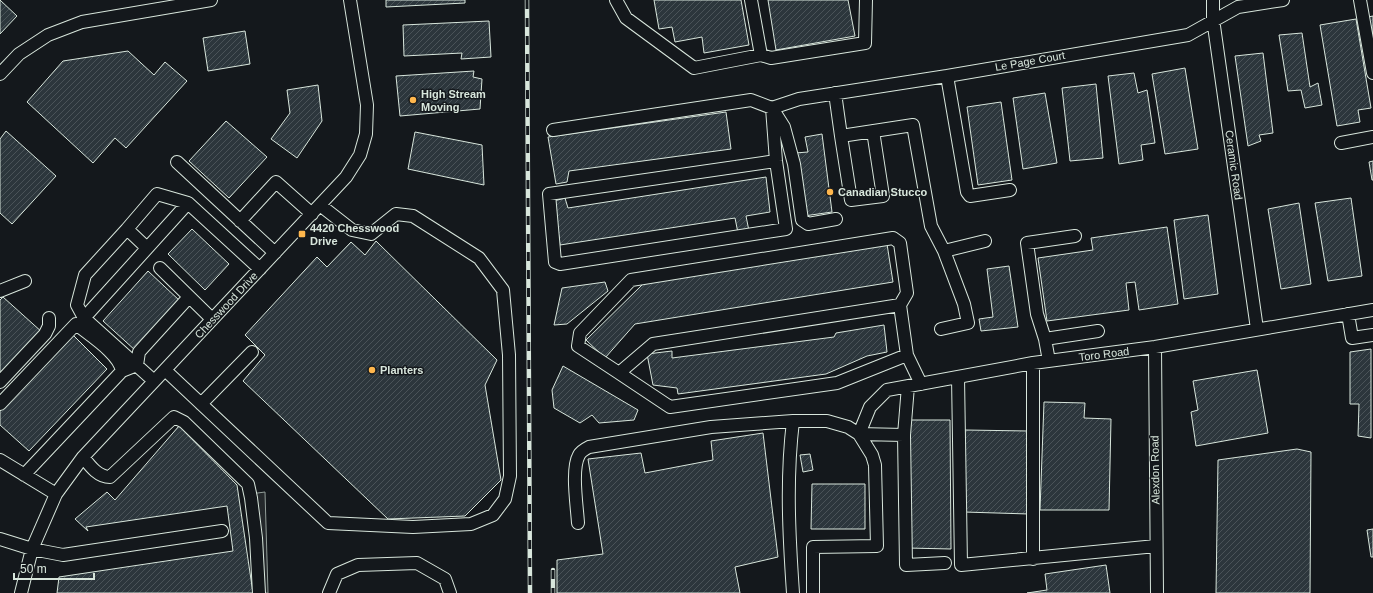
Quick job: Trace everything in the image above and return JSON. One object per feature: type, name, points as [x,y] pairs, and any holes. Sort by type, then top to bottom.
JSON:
[{"type":"street","points":[[0,74],[19,54],[48,34],[82,22],[211,0]]},
{"type":"street","name":"Chesswood Drive","points":[[21,593],[32,549],[56,494],[83,457],[346,177],[360,155],[366,134],[367,104],[350,0]]},
{"type":"street","points":[[616,0],[626,18],[694,68],[761,55],[771,58],[865,43],[866,0]]},
{"type":"street","points":[[751,0],[761,55]]},
{"type":"street","name":"Ceramic Road","points":[[1213,0],[1213,19],[1257,329]]},
{"type":"street","name":"Le Page Court","points":[[772,108],[799,99],[947,76],[1188,35],[1213,19],[1238,7],[1283,0]]},
{"type":"street","points":[[1360,0],[1373,73]]},
{"type":"street","points":[[947,76],[967,192],[970,196],[1010,190]]},
{"type":"street","points":[[835,93],[852,200],[883,196],[873,131]]},
{"type":"street","points":[[553,130],[751,100],[772,108],[784,127],[794,164],[802,220],[808,224],[836,219]]},
{"type":"street","points":[[772,108],[776,162],[786,229],[560,264],[555,262],[549,194],[776,162]]},
{"type":"street","points":[[841,136],[913,125],[931,226],[944,251],[964,304],[968,323],[941,329]]},
{"type":"street","points":[[1341,143],[1373,137]]},
{"type":"street","points":[[177,162],[274,253]]},
{"type":"street","points":[[165,370],[328,523],[413,527],[470,524],[493,515],[505,499],[510,476],[508,355],[503,290],[479,258],[413,216],[396,214],[371,234],[352,230],[316,209],[276,182],[240,221]]},
{"type":"street","points":[[154,381],[137,364],[84,318],[77,305],[85,275],[157,194],[188,203],[260,269]]},
{"type":"street","points":[[84,318],[188,203]]},
{"type":"street","points":[[127,228],[147,248]]},
{"type":"street","points":[[1048,361],[1045,339],[1037,314],[1027,243],[1075,236]]},
{"type":"street","points":[[908,355],[837,383],[670,407],[578,346],[580,333],[631,280],[893,238],[900,243],[907,294],[900,305],[908,355],[921,384]]},
{"type":"street","points":[[944,251],[985,241]]},
{"type":"street","points":[[160,268],[212,319]]},
{"type":"street","points":[[0,291],[24,281]]},
{"type":"street","points":[[137,364],[139,352],[189,297]]},
{"type":"street","points":[[620,373],[653,344],[900,305]]},
{"type":"street","name":"Toro Road","points":[[860,434],[870,407],[887,390],[1033,363],[1155,348],[1257,329],[1373,310]]},
{"type":"street","points":[[1348,314],[1352,338],[1373,335]]},
{"type":"street","points":[[0,382],[45,334],[49,326],[49,318]]},
{"type":"street","points":[[0,404],[76,324],[112,354],[121,365],[122,370]]},
{"type":"street","points":[[1045,339],[1098,331]]},
{"type":"street","name":"Alexdon Road","points":[[1155,348],[1157,593]]},
{"type":"street","points":[[201,404],[252,352]]},
{"type":"street","points":[[1033,363],[1033,559]]},
{"type":"street","points":[[24,474],[122,370],[137,364]]},
{"type":"street","points":[[958,377],[961,565],[1156,546]]},
{"type":"street","points":[[908,386],[904,435],[906,565],[945,563]]},
{"type":"street","points":[[83,457],[103,477],[110,477],[174,418],[184,422],[248,484],[256,538],[259,593]]},
{"type":"street","points":[[578,523],[576,463],[580,453],[589,447],[711,427],[793,421],[827,421],[848,427],[860,434],[904,435]]},
{"type":"street","points":[[793,421],[789,467],[788,512],[793,593]]},
{"type":"street","points":[[813,593],[813,547],[877,546],[875,464],[860,434]]},
{"type":"street","points":[[0,460],[56,494]]},
{"type":"street","points":[[0,540],[32,549],[62,554],[222,531]]},
{"type":"street","points":[[329,593],[337,574],[358,565],[417,563],[445,578],[450,593]]},
{"type":"shaded area","points":[[265,492],[268,593],[252,593],[250,494]]},
{"type":"building","points":[[0,0],[17,16],[0,34]]},
{"type":"building","points":[[386,0],[465,0],[465,3],[386,7]]},
{"type":"building","points":[[654,0],[741,0],[749,45],[704,53],[702,37],[675,42],[672,27],[659,29]]},
{"type":"building","points":[[768,0],[848,0],[855,36],[776,50]]},
{"type":"building","points":[[1373,16],[1373,44],[1368,17]]},
{"type":"building","points":[[1356,19],[1371,108],[1358,110],[1360,122],[1337,126],[1320,25]]},
{"type":"building","points":[[489,21],[491,57],[461,59],[462,53],[404,56],[403,25]]},
{"type":"building","points":[[245,31],[250,64],[208,71],[203,38]]},
{"type":"building","points":[[1302,33],[1310,87],[1318,83],[1322,105],[1305,108],[1301,90],[1288,91],[1279,35]]},
{"type":"building","points":[[128,51],[154,75],[165,62],[187,81],[126,148],[115,138],[93,163],[27,102],[63,61]]},
{"type":"building","points":[[1263,53],[1273,133],[1259,135],[1261,141],[1248,146],[1235,56]]},
{"type":"building","points":[[1185,68],[1198,149],[1165,154],[1152,74]]},
{"type":"building","points":[[474,71],[473,77],[482,79],[480,109],[400,116],[396,76]]},
{"type":"building","points":[[1134,73],[1138,93],[1147,90],[1155,143],[1141,145],[1143,160],[1119,164],[1108,76]]},
{"type":"building","points":[[1096,84],[1103,158],[1070,161],[1062,88]]},
{"type":"building","points":[[318,85],[322,121],[297,158],[271,139],[290,113],[287,90]]},
{"type":"building","points":[[1045,93],[1057,163],[1023,169],[1013,98]]},
{"type":"building","points":[[1001,102],[1012,180],[978,185],[967,107]]},
{"type":"building","points":[[726,112],[731,149],[569,171],[567,182],[556,184],[548,137]]},
{"type":"building","points":[[226,121],[267,157],[229,198],[189,161]]},
{"type":"building","points":[[6,131],[56,176],[12,224],[0,213],[0,139]]},
{"type":"building","points":[[415,132],[482,145],[484,185],[408,169]]},
{"type":"building","points":[[822,134],[832,212],[804,216],[795,153],[808,152],[805,137]]},
{"type":"building","points":[[1373,161],[1373,180],[1372,180],[1369,162]]},
{"type":"building","points":[[766,177],[770,212],[746,216],[749,231],[738,233],[735,218],[560,245],[554,201],[565,198],[568,208]]},
{"type":"building","points":[[1351,198],[1362,276],[1328,281],[1315,203]]},
{"type":"building","points":[[1299,203],[1311,284],[1281,289],[1268,209]]},
{"type":"building","points":[[1208,215],[1218,294],[1184,299],[1174,220]]},
{"type":"building","points":[[1167,227],[1178,304],[1139,310],[1135,282],[1126,283],[1129,310],[1047,321],[1038,258],[1093,250],[1091,238]]},
{"type":"building","points":[[192,229],[229,264],[205,290],[168,254]]},
{"type":"building","name":"Planters","points":[[376,241],[497,360],[485,385],[501,480],[465,516],[388,519],[243,381],[265,355],[245,335],[317,257],[327,267],[351,242],[365,255]]},
{"type":"building","points":[[887,244],[893,282],[635,324],[605,358],[586,340],[643,284]]},
{"type":"building","points":[[1009,266],[1018,327],[981,331],[979,319],[993,317],[987,269]]},
{"type":"building","points":[[148,271],[180,301],[136,351],[103,321]]},
{"type":"building","points":[[605,282],[608,291],[567,324],[554,325],[562,288]]},
{"type":"building","points":[[3,297],[43,333],[0,378],[0,300]]},
{"type":"building","points":[[884,325],[887,352],[867,356],[826,374],[678,394],[677,388],[653,385],[647,354],[672,351],[672,358],[834,337],[836,333]]},
{"type":"building","points":[[73,335],[107,369],[29,451],[0,425],[0,411]]},
{"type":"building","points":[[1371,349],[1371,438],[1358,436],[1359,404],[1350,404],[1350,352]]},
{"type":"building","points":[[563,366],[638,410],[634,420],[599,423],[592,415],[580,423],[554,408],[552,390]]},
{"type":"building","points":[[1257,370],[1268,433],[1196,446],[1191,412],[1198,410],[1193,381]]},
{"type":"building","points":[[1044,402],[1085,403],[1084,418],[1111,419],[1109,510],[1040,510]]},
{"type":"building","points":[[908,420],[950,420],[951,549],[907,548]]},
{"type":"building","points":[[179,426],[237,485],[253,593],[57,593],[59,577],[233,551],[227,506],[86,527],[88,531],[75,519],[107,492],[115,500]]},
{"type":"building","points":[[965,430],[1028,431],[1029,514],[964,512]]},
{"type":"building","points":[[763,433],[778,557],[735,567],[740,593],[557,593],[557,560],[603,554],[588,459],[641,453],[645,473],[713,460],[711,441]]},
{"type":"building","points":[[1297,449],[1311,452],[1310,593],[1216,593],[1218,460]]},
{"type":"building","points":[[810,454],[813,470],[803,472],[800,455]]},
{"type":"building","points":[[812,484],[865,484],[865,529],[811,529]]},
{"type":"building","points":[[1373,529],[1373,557],[1371,557],[1367,530]]},
{"type":"building","points":[[1106,565],[1110,593],[1027,593],[1047,590],[1045,574]]},
{"type":"railway","points":[[527,0],[530,593]]},
{"type":"railway","points":[[553,570],[553,593]]},
{"type":"place","name":"High Stream Moving","points":[[413,100]]},
{"type":"place","name":"Canadian Stucco","points":[[830,192]]},
{"type":"place","name":"4420 Chesswood Drive","points":[[302,234]]},
{"type":"place","name":"Planters","points":[[372,370]]}]
